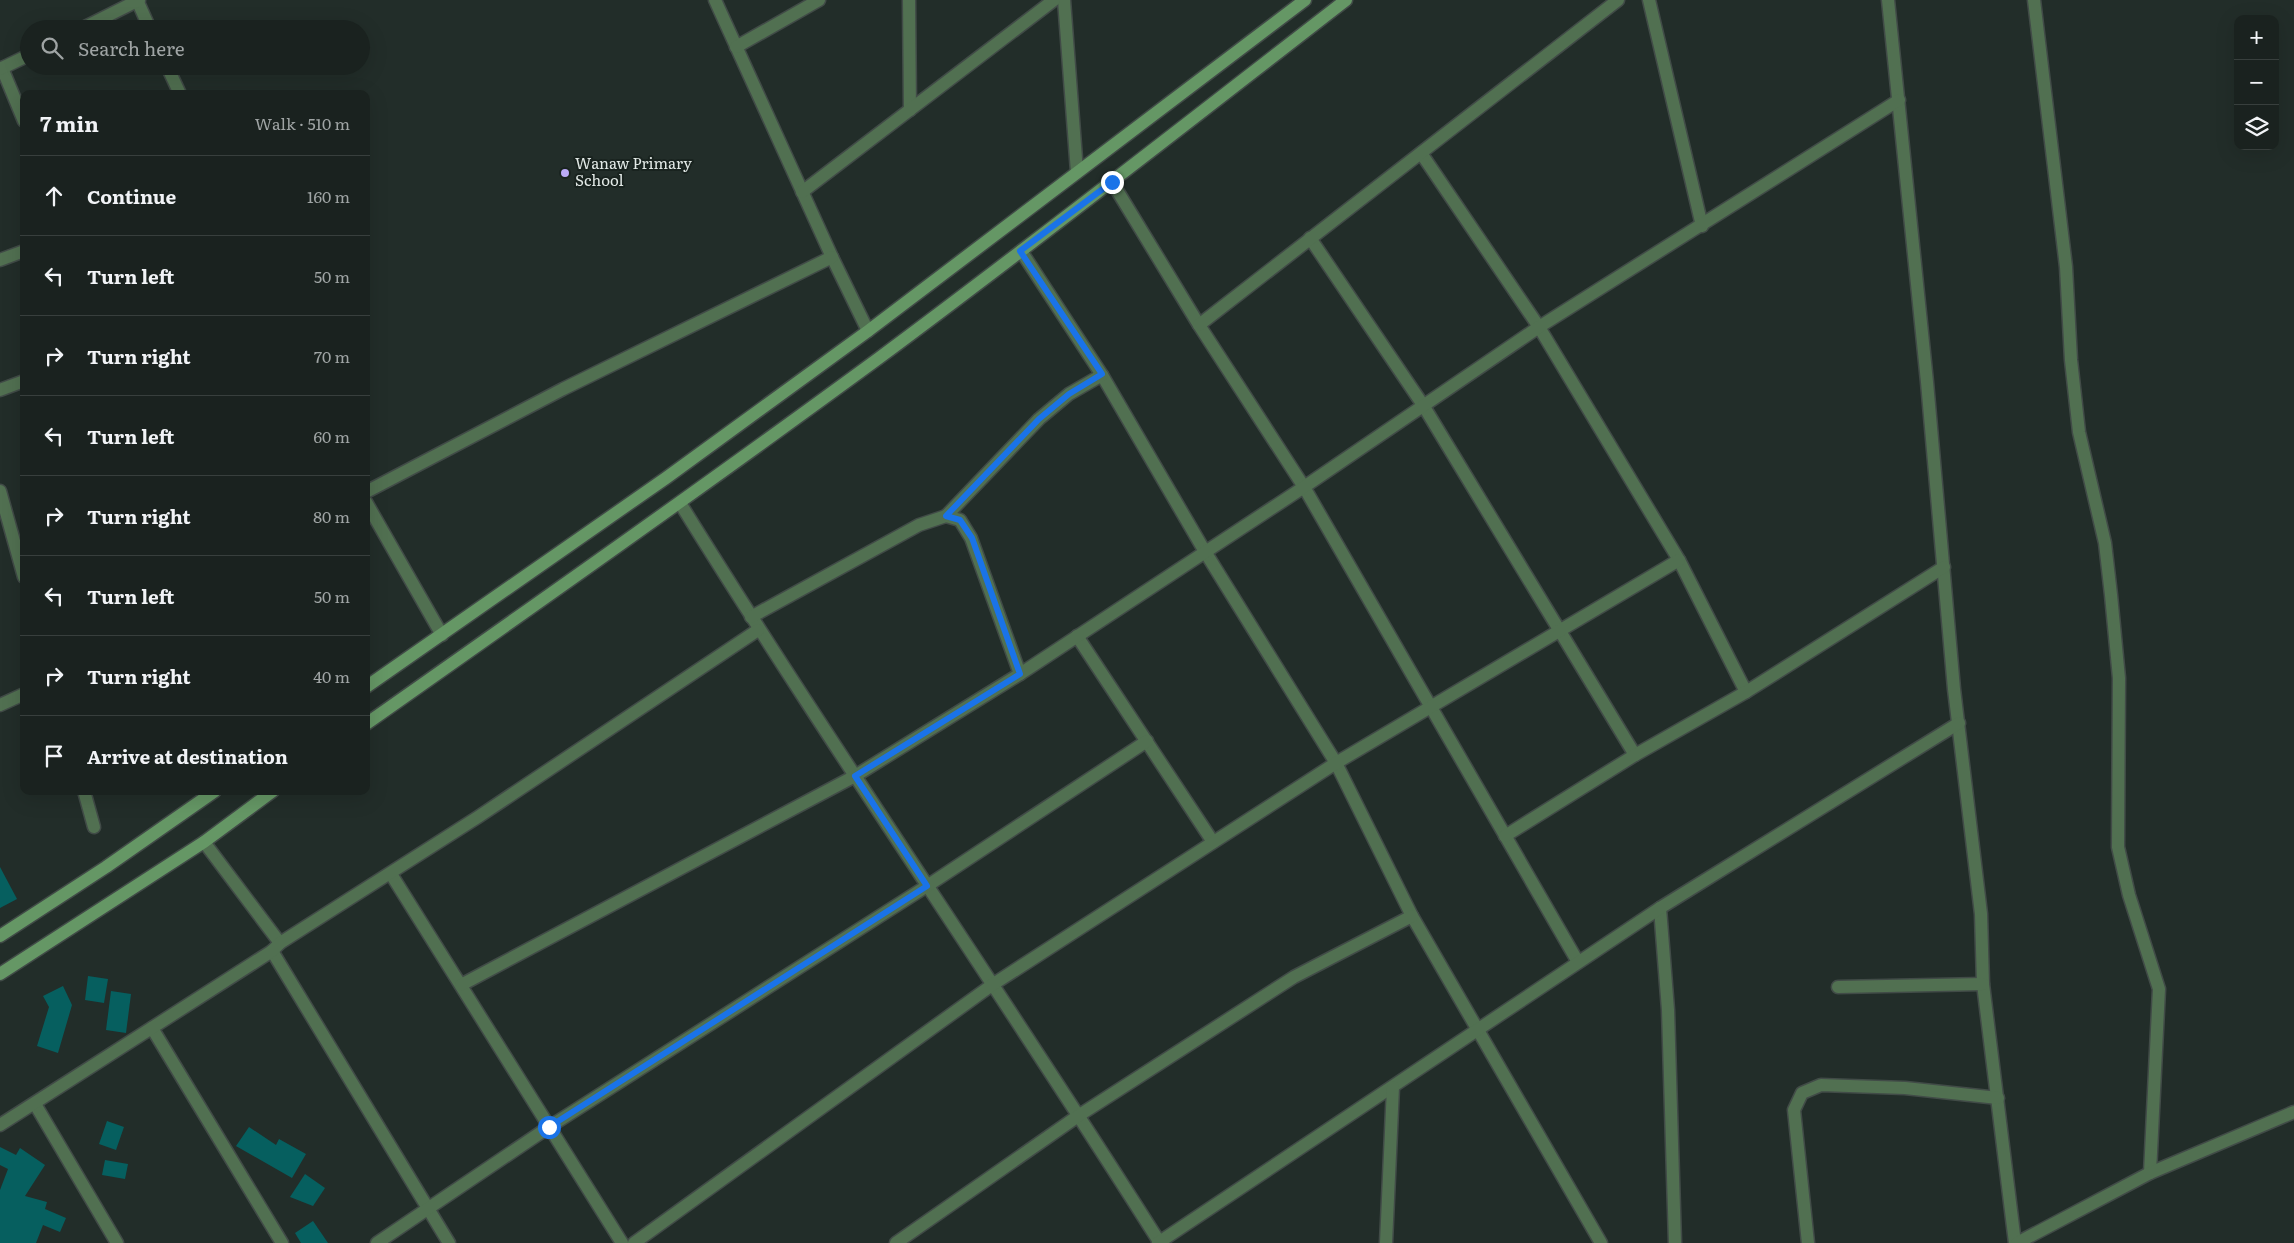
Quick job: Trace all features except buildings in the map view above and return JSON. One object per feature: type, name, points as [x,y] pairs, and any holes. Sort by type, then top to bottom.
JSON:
[{"type":"main road","points":[[370,683],[666,478],[868,331],[1305,0]]},
{"type":"main road","points":[[370,721],[680,503],[882,356],[1112,182],[1346,0]]},
{"type":"main road","points":[[0,936],[106,867],[209,795]]},
{"type":"main road","points":[[0,974],[204,842],[268,795]]},
{"type":"street","points":[[99,20],[138,0],[146,20]]},
{"type":"street","points":[[715,0],[832,257],[868,331]]},
{"type":"street","points":[[736,47],[819,0]]},
{"type":"street","points":[[909,0],[910,110]]},
{"type":"street","points":[[802,192],[1054,0]]},
{"type":"street","points":[[1064,0],[1077,172]]},
{"type":"street","points":[[1199,325],[1618,0]]},
{"type":"street","points":[[1649,0],[1702,226]]},
{"type":"street","points":[[1888,0],[1928,382],[1959,723],[1981,914],[1983,984],[2016,1243],[2150,1173],[2294,1112]]},
{"type":"street","points":[[2034,0],[2066,267],[2071,360],[2079,432],[2104,543],[2111,595],[2119,678],[2118,847],[2129,896],[2159,989],[2150,1173]]},
{"type":"street","points":[[20,60],[1,69],[20,112]]},
{"type":"street","points":[[171,75],[178,90]]},
{"type":"street","points":[[461,985],[855,776],[1020,674],[1204,550],[1304,487],[1540,327],[1898,100]]},
{"type":"street","points":[[1421,153],[1540,327],[1679,560],[1746,692]]},
{"type":"street","points":[[1112,182],[1199,325],[1304,487],[1578,962]]},
{"type":"street","points":[[1310,238],[1423,405],[1635,755]]},
{"type":"street","points":[[1020,251],[1102,374],[1204,550],[1336,764],[1412,916],[1601,1243]]},
{"type":"street","points":[[0,260],[20,252]]},
{"type":"street","points":[[370,490],[563,389],[832,257]]},
{"type":"street","points":[[751,617],[919,525],[946,516],[1039,419],[1069,394],[1102,374]]},
{"type":"street","points":[[0,390],[20,382]]},
{"type":"street","points":[[0,491],[20,563]]},
{"type":"street","points":[[680,503],[758,630],[1078,1116],[1159,1243],[1660,908],[1959,723]]},
{"type":"street","points":[[370,509],[442,635]]},
{"type":"street","points":[[946,516],[960,520],[972,538],[1020,674]]},
{"type":"street","points":[[634,1243],[992,985],[1336,764],[1679,560]]},
{"type":"street","points":[[1505,836],[1635,755],[1746,692],[1944,567]]},
{"type":"street","points":[[0,1125],[391,874],[758,630]]},
{"type":"street","points":[[1077,636],[1213,842]]},
{"type":"street","points":[[0,705],[20,696]]},
{"type":"street","points":[[377,1243],[549,1127],[927,886],[1147,741]]},
{"type":"street","points":[[85,795],[94,826]]},
{"type":"street","points":[[204,842],[276,947],[449,1243]]},
{"type":"street","points":[[391,874],[622,1243]]},
{"type":"street","points":[[1660,908],[1668,1010],[1675,1243]]},
{"type":"street","points":[[896,1243],[1078,1116],[1294,977],[1412,916]]},
{"type":"street","points":[[1838,987],[1983,984]]},
{"type":"street","points":[[152,1028],[282,1243]]},
{"type":"street","points":[[1808,1243],[1794,1110],[1802,1093],[1821,1085],[1905,1088],[1998,1098]]},
{"type":"street","points":[[1386,1243],[1393,1087]]},
{"type":"street","points":[[35,1104],[117,1243]]},
{"type":"place","name":"Wanaw Primary School","points":[[565,173]]},
{"type":"route","points":[[549,1127],[927,886],[855,776],[1020,674],[972,538],[960,520],[946,516],[1000,457],[1039,419],[1069,394],[1102,374],[1020,251],[1112,182]]}]
